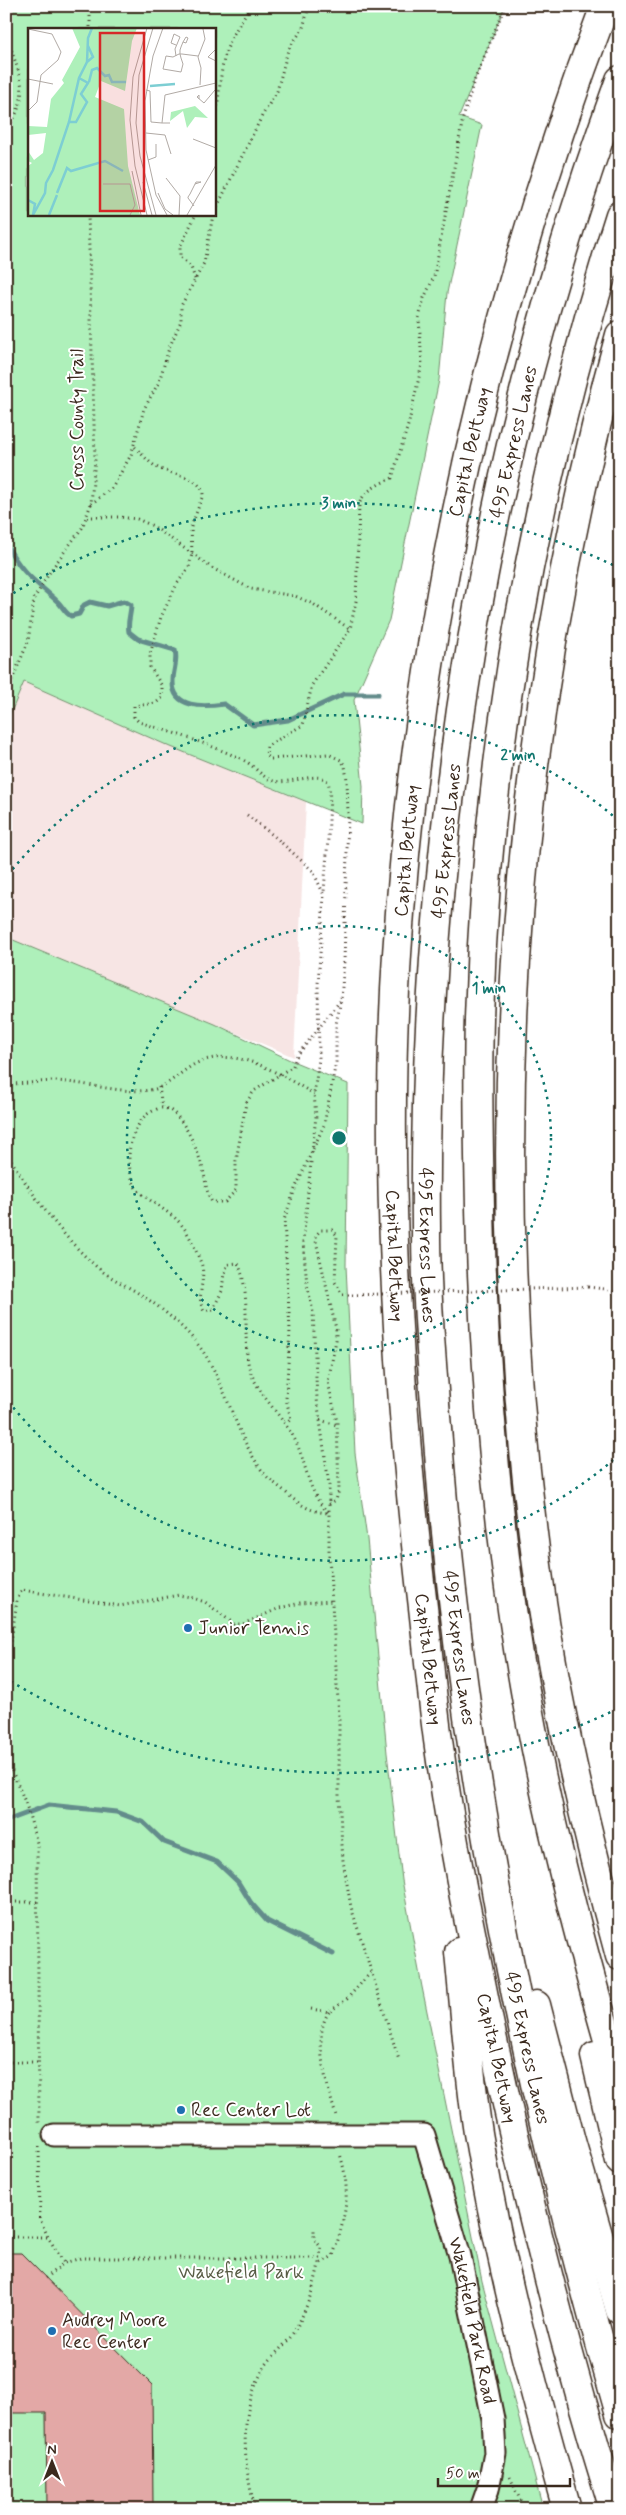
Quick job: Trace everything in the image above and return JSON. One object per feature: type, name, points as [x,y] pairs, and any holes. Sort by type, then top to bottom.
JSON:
[{"type":"highway","name":"Capital Beltway","points":[[605,6],[533,214],[488,369],[451,537],[417,748],[405,860],[397,955],[394,1037],[394,1203],[409,1483],[439,1749],[472,1938],[504,2093],[563,2337],[614,2509]]},
{"type":"highway","name":"495 Express Lanes","points":[[620,80],[578,202],[550,295],[509,455],[476,620],[464,692],[438,918],[431,1016],[427,1121],[427,1276],[444,1521],[465,1710],[493,1878],[540,2107],[591,2314],[620,2414]]},
{"type":"highway","points":[[620,214],[586,328],[556,443],[538,523],[501,744],[484,930],[478,1098],[485,1358],[497,1499],[545,1825],[568,1945],[620,2161]]},
{"type":"highway","points":[[620,335],[596,421],[560,592],[534,751],[515,957],[512,1147],[514,1278],[520,1389],[528,1487],[543,1604],[567,1740],[620,1956]]},
{"type":"highway","points":[[527,1703],[549,1816],[620,2082]]},
{"type":"highway","points":[[465,1710],[554,2076],[620,2310]]},
{"type":"highway","points":[[439,1749],[478,2130],[514,2308],[567,2509]]},
{"type":"street","name":"Wakefield Park Road","points":[[44,2136],[424,2136],[460,2256],[481,2349],[493,2419],[495,2453],[490,2480],[481,2509]]},
{"type":"path","points":[[90,6],[90,28]]},
{"type":"path","points":[[215,122],[219,106],[224,59],[237,28],[251,6]]},
{"type":"path","points":[[215,211],[262,116],[277,91],[288,50],[302,28],[309,6]]},
{"type":"path","points":[[284,1422],[288,1422],[291,1418],[286,1399],[290,1330],[284,1220],[295,1189],[311,1158],[324,1125],[336,1062],[336,1024],[341,1000],[348,815],[345,766],[341,760],[328,754],[275,759],[266,756],[265,751],[267,746],[303,725],[312,685],[350,629],[356,601],[358,505],[360,499],[375,486],[392,478],[409,422],[422,364],[419,318],[424,298],[434,277],[463,118],[473,84],[505,6]]},
{"type":"path","points":[[6,31],[22,81],[22,102],[6,132]]},
{"type":"path","name":"Cross County Trail","points":[[6,694],[28,642],[34,598],[51,570],[71,544],[87,517],[91,504],[95,459],[88,215]]},
{"type":"path","points":[[195,280],[191,267],[180,257],[180,247],[196,215]]},
{"type":"path","points":[[91,504],[112,488],[135,447],[144,410],[159,382],[169,348],[181,321],[181,306],[204,263],[213,215]]},
{"type":"path","points":[[135,447],[157,468],[198,484],[203,490],[203,495],[191,527],[192,554],[187,572],[177,584],[161,617],[150,654],[150,667],[162,686],[162,698],[156,703],[134,706],[134,717],[139,722],[216,748],[246,761],[273,781],[296,781],[312,776],[321,777],[327,780],[330,788],[318,984],[320,1028],[319,1060],[314,1094],[316,1116],[303,1242],[316,1338],[320,1420],[329,1485],[340,1717],[339,1796],[343,1861],[350,1907],[399,2060]]},
{"type":"path","points":[[87,517],[137,519],[153,526],[192,554],[251,588],[289,594],[313,604],[350,629]]},
{"type":"path","points":[[247,815],[313,871],[324,895]]},
{"type":"path","points":[[329,1513],[318,1503],[297,1443],[253,1379],[248,1363],[243,1280],[238,1263],[228,1264],[224,1273],[222,1291],[213,1309],[204,1311],[201,1300],[202,1266],[185,1230],[177,1220],[135,1187],[128,1164],[131,1138],[146,1114],[162,1107],[172,1110],[180,1118],[202,1165],[208,1194],[212,1202],[225,1202],[236,1190],[236,1161],[246,1104],[254,1091],[293,1066],[296,1057],[341,1000]]},
{"type":"path","points":[[6,1084],[52,1081],[140,1090],[159,1087],[197,1063],[228,1057],[250,1061],[281,1075],[314,1094]]},
{"type":"path","points":[[159,1087],[162,1107]]},
{"type":"path","points":[[6,1152],[25,1182],[77,1248],[120,1284],[145,1297],[188,1333],[203,1352],[219,1380],[238,1427],[264,1473],[297,1503],[319,1512],[329,1513]]},
{"type":"path","points":[[329,1504],[336,1500],[339,1490],[337,1425],[328,1382],[336,1329],[316,1241],[316,1235],[321,1230],[332,1230],[337,1235],[335,1282],[343,1295],[588,1287],[606,1289],[620,1295]]},
{"type":"path","points":[[320,1420],[337,1425]]},
{"type":"path","points":[[6,1676],[18,1600],[22,1590],[120,1606],[179,1595],[205,1602],[234,1624],[242,1624],[280,1608],[300,1603],[333,1601]]},
{"type":"path","points":[[6,1757],[26,1804],[38,1843],[40,1902],[39,2062],[44,2136],[40,2218],[48,2237],[64,2263]]},
{"type":"path","points":[[6,1768],[14,1774]]},
{"type":"path","points":[[6,1902],[40,1902]]},
{"type":"path","points":[[312,2010],[329,2012],[347,1999],[372,1971]]},
{"type":"path","points":[[6,2062],[39,2062]]},
{"type":"path","points":[[255,2509],[245,2460],[246,2429],[252,2394],[264,2368],[290,2338],[311,2294],[321,2258],[321,2247],[314,2239],[314,2230]]},
{"type":"path","points":[[6,2237],[48,2237]]},
{"type":"path","points":[[46,2278],[64,2263],[81,2258],[321,2258]]},
{"type":"shaded area","points":[[24,682],[171,747],[306,802],[294,1057],[6,937],[6,724]]},
{"type":"green space","points":[[6,6],[505,6],[459,117],[482,125],[447,293],[439,380],[389,620],[354,700],[363,786],[362,824],[171,747],[24,682],[6,724]]},
{"type":"green space","name":"Wakefield Park","points":[[6,937],[215,1024],[290,1060],[348,1084],[346,1266],[355,1453],[367,1539],[387,1753],[402,1880],[482,2281],[543,2509],[6,2509]]},
{"type":"building","name":"Audrey Moore Rec Center","points":[[6,2253],[21,2253],[152,2385],[153,2507],[47,2507],[46,2413],[6,2413]]},
{"type":"waterway","points":[[6,544],[23,570],[71,616],[79,614],[84,605],[90,602],[107,606],[124,601],[131,605],[128,625],[129,632],[138,639],[175,650],[174,690],[183,701],[207,706],[224,704],[253,725],[288,720],[344,694],[378,694]]},
{"type":"waterway","points":[[6,1821],[49,1805],[116,1812],[143,1822],[164,1842],[217,1862],[238,1882],[251,1903],[267,1921],[333,1954]]},
{"type":"place","name":"Junior Tennis","points":[[188,1628]]},
{"type":"place","name":"Rec Center Lot","points":[[181,2110]]},
{"type":"place","name":"Audrey Moore Rec Center","points":[[52,2331]]}]
